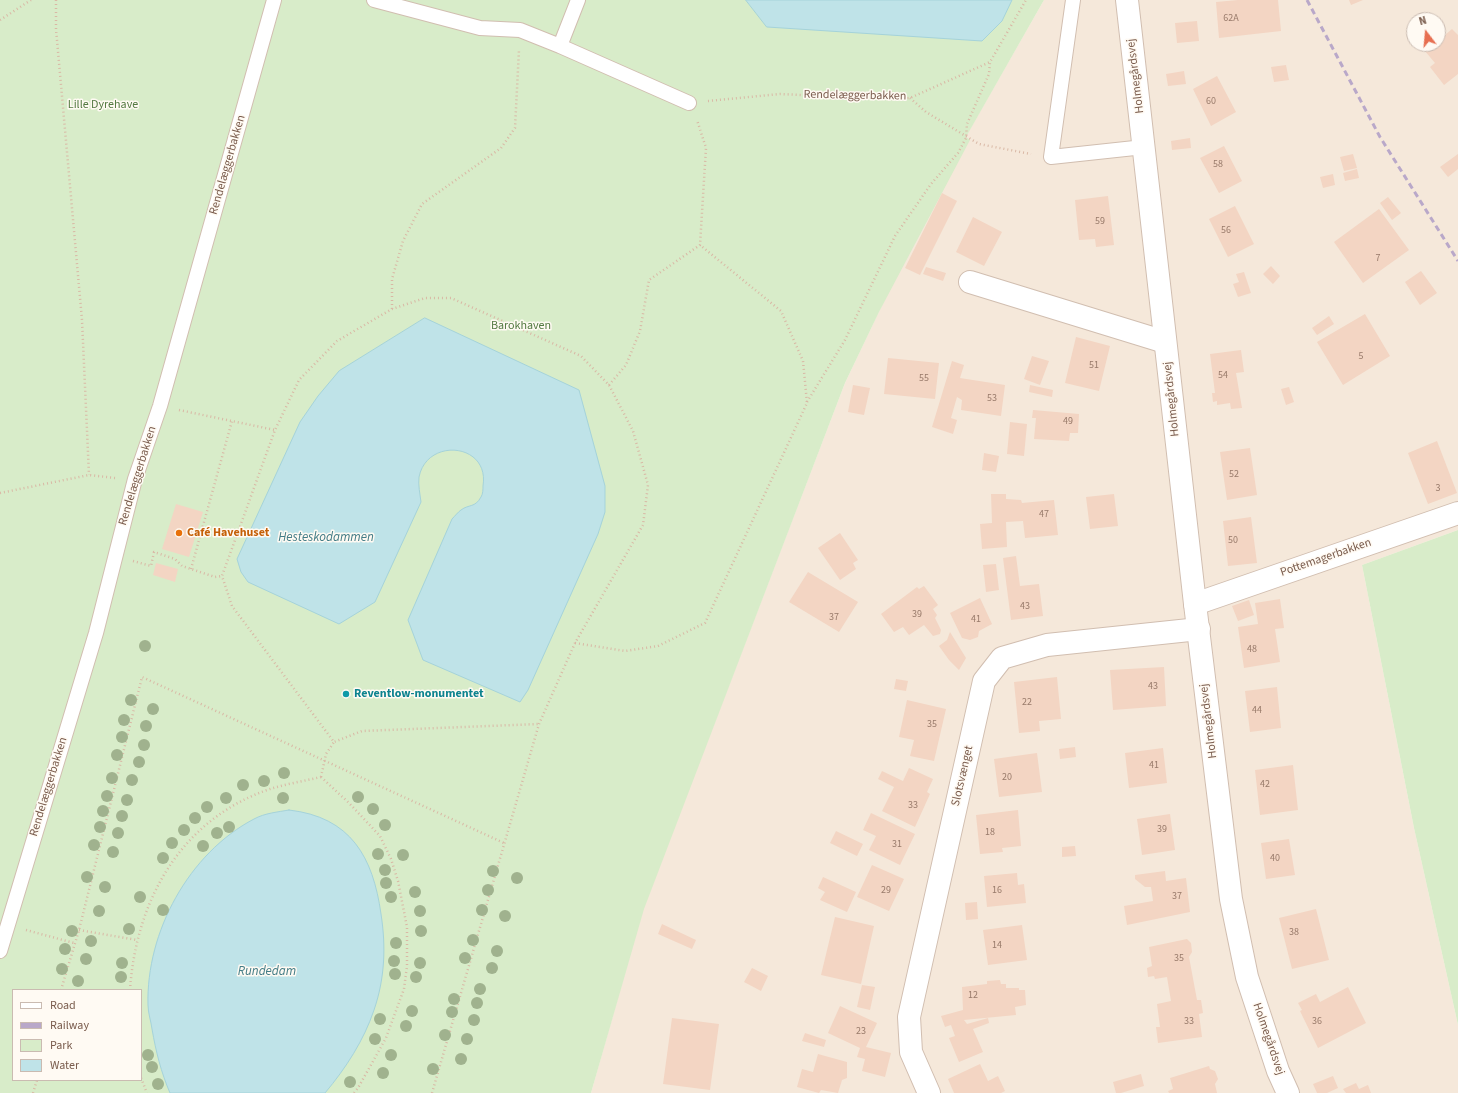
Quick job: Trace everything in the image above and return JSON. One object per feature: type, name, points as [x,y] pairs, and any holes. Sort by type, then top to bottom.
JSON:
[{"type":"street","name":"Holmegårdsvej","points":[[1127,0],[1195,604],[1231,899],[1247,977],[1278,1071],[1288,1093]]},
{"type":"street","points":[[970,282],[1165,342]]},
{"type":"street","name":"Pottemagerbakken","points":[[1195,604],[1458,513]]},
{"type":"street","name":"Slotsvænget","points":[[929,1093],[911,1052],[909,1017],[984,681],[1002,658],[1047,645],[1199,629]]},
{"type":"lane","name":"Rendelæggerbakken","points":[[0,951],[96,633],[135,479],[160,406],[274,0]]},
{"type":"lane","points":[[374,0],[480,28],[520,30],[689,102]]},
{"type":"lane","points":[[560,46],[578,0]]},
{"type":"lane","points":[[1072,0],[1051,157],[1144,147]]},
{"type":"path","points":[[0,20],[31,0]]},
{"type":"path","points":[[56,0],[56,29],[82,320],[88,475]]},
{"type":"path","points":[[574,643],[625,651],[658,646],[704,623],[807,402],[845,340],[895,236],[931,184],[958,153],[966,138],[967,124],[989,74],[990,62],[1026,0]]},
{"type":"path","points":[[392,309],[392,278],[403,242],[422,204],[501,148],[515,128],[520,30]]},
{"type":"path","name":"Rendelæggerbakken","points":[[689,102],[780,94],[890,99],[910,98],[990,62]]},
{"type":"path","points":[[910,98],[926,112],[966,138],[979,144],[1051,157]]},
{"type":"path","points":[[689,102],[700,127],[706,148],[700,245]]},
{"type":"path","points":[[609,385],[626,364],[640,330],[649,280],[700,245]]},
{"type":"path","points":[[700,245],[780,311],[803,362],[807,402]]},
{"type":"path","points":[[334,742],[232,606],[222,576],[275,430],[299,380],[337,341],[392,309],[426,298],[451,298],[581,356],[609,385],[633,431],[648,485],[643,525],[574,643],[539,724],[432,1093]]},
{"type":"path","points":[[160,406],[275,430]]},
{"type":"path","points":[[191,569],[232,421]]},
{"type":"path","points":[[0,493],[88,475],[135,479]]},
{"type":"path","points":[[116,556],[151,566],[154,552],[175,559],[182,566],[215,577],[222,576]]},
{"type":"path","points":[[61,989],[78,930],[142,677],[504,843]]},
{"type":"path","points":[[321,777],[326,754],[334,742],[362,731],[539,724]]},
{"type":"path","points":[[130,989],[131,968],[137,940],[146,910],[160,879],[173,859],[196,834],[225,811],[270,789],[321,777]]},
{"type":"path","points":[[321,777],[349,803],[380,836],[391,859],[398,881],[407,926],[407,966],[404,989],[386,1038],[354,1093]]},
{"type":"path","points":[[78,930],[137,940]]},
{"type":"path","points":[[29,931],[74,943]]},
{"type":"path","points":[[142,1080],[147,1093]]},
{"type":"path","points":[[33,1093],[37,1081]]},
{"type":"shaded area","points":[[1044,0],[1458,0],[1458,530],[1362,565],[1414,828],[1458,1025],[1458,1093],[591,1093],[643,909],[845,383],[945,173]]},
{"type":"green space","name":"Barokhaven","points":[[0,0],[1044,0],[966,137],[970,140],[879,312],[845,383],[644,909],[591,1093],[0,1093]]},
{"type":"green space","points":[[1458,530],[1458,1025],[1414,828],[1362,565]]},
{"type":"water","points":[[746,0],[1012,0],[1002,21],[982,41],[767,27]]},
{"type":"water","name":"Hesteskodammen","points":[[425,318],[579,390],[605,486],[605,512],[598,534],[528,690],[520,702],[423,660],[408,620],[452,519],[464,508],[476,503],[482,494],[483,472],[477,461],[468,454],[457,450],[445,451],[433,455],[424,464],[419,477],[421,502],[375,602],[339,624],[248,582],[241,572],[237,559],[300,422],[318,396],[339,371]]},
{"type":"water","name":"Rundedam","points":[[289,810],[310,814],[328,821],[343,831],[355,843],[365,858],[372,875],[383,926],[384,962],[378,998],[370,1021],[354,1053],[325,1093],[170,1093],[157,1054],[148,1005],[149,977],[155,950],[164,923],[176,897],[191,874],[210,852],[231,834],[254,819],[267,814]]},
{"type":"building","points":[[1238,0],[1278,0],[1281,31],[1219,38],[1216,2]]},
{"type":"building","points":[[1349,0],[1363,0],[1351,5]]},
{"type":"building","points":[[1197,21],[1199,41],[1177,43],[1175,23]]},
{"type":"building","points":[[1452,29],[1458,35],[1458,74],[1444,85],[1430,67],[1435,63],[1426,52],[1446,52],[1446,34]]},
{"type":"building","points":[[1286,65],[1289,80],[1274,82],[1271,67]]},
{"type":"building","points":[[1184,71],[1186,84],[1168,86],[1166,74]]},
{"type":"building","points":[[1217,76],[1236,112],[1211,126],[1193,89]]},
{"type":"building","points":[[1190,138],[1191,148],[1172,150],[1171,141]]},
{"type":"building","points":[[1224,146],[1242,181],[1219,193],[1200,158]]},
{"type":"building","points":[[1353,154],[1357,168],[1344,171],[1340,157]]},
{"type":"building","points":[[1458,154],[1458,169],[1448,177],[1440,167]]},
{"type":"building","points":[[1357,169],[1359,178],[1345,181],[1343,173]]},
{"type":"building","points":[[1333,174],[1335,185],[1323,188],[1320,177]]},
{"type":"building","points":[[942,193],[957,201],[920,275],[905,268]]},
{"type":"building","points":[[1108,196],[1114,245],[1096,247],[1095,239],[1079,240],[1075,200]]},
{"type":"building","points":[[1388,197],[1401,213],[1392,220],[1380,203]]},
{"type":"building","points":[[1235,206],[1254,244],[1228,257],[1209,219]]},
{"type":"building","points":[[1379,209],[1409,250],[1363,283],[1334,242]]},
{"type":"building","points":[[973,217],[1002,232],[984,266],[956,252]]},
{"type":"building","points":[[1271,266],[1280,276],[1273,284],[1263,274]]},
{"type":"building","points":[[926,267],[946,273],[943,281],[923,274]]},
{"type":"building","points":[[1421,271],[1437,293],[1420,305],[1405,282]]},
{"type":"building","points":[[1244,272],[1251,293],[1238,297],[1233,284],[1239,282],[1236,274]]},
{"type":"building","points":[[1365,314],[1390,356],[1343,385],[1317,342]]},
{"type":"building","points":[[1329,316],[1334,324],[1317,335],[1312,328]]},
{"type":"building","points":[[1076,337],[1110,346],[1099,391],[1065,383]]},
{"type":"building","points":[[1241,350],[1244,372],[1236,373],[1242,408],[1231,409],[1230,403],[1217,405],[1217,401],[1213,402],[1212,393],[1215,393],[1210,354]]},
{"type":"building","points":[[1032,356],[1049,361],[1040,385],[1024,379]]},
{"type":"building","points":[[888,358],[939,363],[935,399],[884,394]]},
{"type":"building","points":[[952,361],[964,365],[960,378],[1005,385],[1001,416],[961,410],[962,400],[957,397],[951,418],[957,420],[953,434],[932,427]]},
{"type":"building","points":[[853,385],[870,388],[864,415],[848,412]]},
{"type":"building","points":[[1030,385],[1053,390],[1052,397],[1029,392]]},
{"type":"building","points":[[1289,387],[1294,402],[1286,405],[1281,389]]},
{"type":"building","points":[[1033,410],[1079,414],[1078,433],[1070,433],[1069,441],[1034,439],[1036,418],[1032,418]]},
{"type":"building","points":[[1010,422],[1027,424],[1024,456],[1007,454]]},
{"type":"building","points":[[1437,441],[1457,493],[1428,504],[1408,453]]},
{"type":"building","points":[[1250,448],[1257,495],[1227,500],[1220,452]]},
{"type":"building","points":[[984,453],[999,456],[996,472],[982,470]]},
{"type":"building","points":[[991,494],[1006,494],[1006,499],[1021,500],[1022,503],[1054,500],[1058,535],[1025,538],[1023,521],[1006,522],[1007,547],[982,549],[980,524],[992,523]]},
{"type":"building","points":[[1114,494],[1118,526],[1090,529],[1086,497]]},
{"type":"building","points":[[176,504],[203,512],[189,557],[162,549]]},
{"type":"building","points":[[1251,517],[1257,563],[1228,566],[1223,521]]},
{"type":"building","points":[[840,533],[858,560],[853,563],[856,569],[840,580],[818,548]]},
{"type":"building","points":[[1016,556],[1020,586],[1039,584],[1043,616],[1011,620],[1003,558]]},
{"type":"building","points":[[156,563],[178,569],[175,582],[153,575]]},
{"type":"building","points":[[996,564],[999,590],[986,592],[983,565]]},
{"type":"building","points":[[808,572],[858,602],[839,632],[789,602]]},
{"type":"building","points":[[924,586],[938,605],[933,609],[937,615],[935,618],[941,630],[940,634],[933,636],[924,625],[909,635],[903,627],[894,632],[881,614],[917,587],[919,589]]},
{"type":"building","points":[[980,598],[992,624],[979,631],[978,637],[970,640],[962,638],[950,613]]},
{"type":"building","points":[[1280,599],[1284,628],[1275,629],[1280,662],[1244,668],[1238,627],[1258,624],[1255,603]]},
{"type":"building","points":[[1249,600],[1254,615],[1238,621],[1232,606]]},
{"type":"building","points":[[950,632],[966,658],[959,670],[949,660],[939,646],[947,640]]},
{"type":"building","points":[[1164,667],[1166,706],[1113,710],[1110,670]]},
{"type":"building","points":[[1057,677],[1061,719],[1039,721],[1040,731],[1019,733],[1014,682]]},
{"type":"building","points":[[896,679],[908,681],[906,691],[894,689]]},
{"type":"building","points":[[1277,687],[1281,728],[1250,732],[1245,691]]},
{"type":"building","points":[[907,700],[946,709],[934,761],[910,756],[914,740],[899,737]]},
{"type":"building","points":[[1075,747],[1076,757],[1060,759],[1059,749]]},
{"type":"building","points":[[1163,748],[1167,783],[1129,788],[1125,753]]},
{"type":"building","points":[[1037,753],[1042,792],[999,797],[994,759]]},
{"type":"building","points":[[1293,765],[1298,810],[1260,815],[1255,770]]},
{"type":"building","points":[[909,768],[933,779],[927,792],[930,794],[915,827],[882,811],[894,787],[878,779],[882,771],[903,781]]},
{"type":"building","points":[[1018,810],[1021,846],[1002,848],[1003,852],[980,854],[976,815]]},
{"type":"building","points":[[871,813],[915,834],[900,865],[869,850],[876,836],[863,830]]},
{"type":"building","points":[[1170,814],[1175,850],[1142,855],[1137,819]]},
{"type":"building","points":[[836,831],[863,844],[857,856],[830,843]]},
{"type":"building","points":[[1289,839],[1295,875],[1266,879],[1261,843]]},
{"type":"building","points":[[1075,846],[1076,856],[1062,857],[1062,847]]},
{"type":"building","points":[[872,865],[904,879],[889,911],[857,897]]},
{"type":"building","points":[[1165,871],[1166,881],[1186,878],[1190,912],[1127,925],[1124,906],[1153,901],[1151,887],[1145,887],[1135,879],[1135,875]]},
{"type":"building","points":[[1017,873],[1018,885],[1024,884],[1026,903],[987,907],[984,876]]},
{"type":"building","points":[[823,877],[856,892],[847,912],[820,900],[825,892],[818,888]]},
{"type":"building","points":[[977,902],[978,919],[966,920],[965,903]]},
{"type":"building","points":[[1316,909],[1329,960],[1292,969],[1279,918]]},
{"type":"building","points":[[835,917],[874,926],[861,984],[821,975]]},
{"type":"building","points":[[662,924],[696,940],[692,949],[658,934]]},
{"type":"building","points":[[1022,925],[1027,960],[988,965],[983,930]]},
{"type":"building","points":[[1187,939],[1191,943],[1192,952],[1189,957],[1197,1000],[1201,1000],[1203,1013],[1199,1014],[1202,1037],[1158,1043],[1156,1027],[1160,1027],[1157,1004],[1171,1001],[1167,977],[1155,979],[1154,976],[1148,977],[1147,968],[1152,966],[1149,947]]},
{"type":"building","points":[[752,968],[768,976],[761,991],[744,982]]},
{"type":"building","points":[[1000,980],[1001,984],[1006,984],[1006,988],[1019,988],[1019,990],[1025,990],[1026,1005],[1015,1007],[1016,1015],[964,1020],[967,1024],[988,1018],[989,1023],[973,1029],[983,1052],[959,1062],[949,1038],[955,1036],[951,1025],[945,1027],[941,1016],[963,1010],[962,987],[987,984],[987,981]]},
{"type":"building","points":[[862,985],[875,987],[870,1010],[857,1007]]},
{"type":"building","points":[[1348,987],[1366,1023],[1318,1048],[1300,1011],[1302,1010],[1298,1003],[1316,994],[1320,1002]]},
{"type":"building","points":[[840,1006],[877,1023],[866,1047],[891,1053],[885,1077],[862,1071],[865,1059],[857,1057],[860,1048],[828,1033]]},
{"type":"building","points":[[672,1018],[719,1024],[710,1090],[663,1084]]},
{"type":"building","points":[[805,1033],[826,1040],[824,1047],[802,1041]]},
{"type":"building","points":[[818,1054],[847,1062],[847,1078],[842,1080],[838,1093],[821,1090],[819,1093],[797,1087],[802,1069],[813,1072]]},
{"type":"building","points":[[980,1064],[988,1081],[998,1076],[1005,1091],[1001,1093],[954,1093],[948,1079]]},
{"type":"building","points":[[1209,1066],[1210,1069],[1215,1071],[1218,1079],[1215,1084],[1217,1093],[1169,1093],[1168,1091],[1173,1089],[1170,1078]]},
{"type":"building","points":[[1141,1074],[1144,1086],[1121,1093],[1116,1093],[1113,1082]]},
{"type":"building","points":[[1333,1076],[1338,1088],[1327,1093],[1317,1093],[1313,1084]]},
{"type":"building","points":[[1356,1083],[1359,1089],[1368,1085],[1371,1093],[1346,1093],[1343,1089]]},
{"type":"railway","points":[[1307,0],[1380,137],[1458,261]]},
{"type":"place","name":"Café Havehuset","points":[[179,533]]},
{"type":"place","name":"Reventlow-monumentet","points":[[346,694]]},
{"type":"park label","name":"Lille Dyrehave","points":[[103,105]]}]
